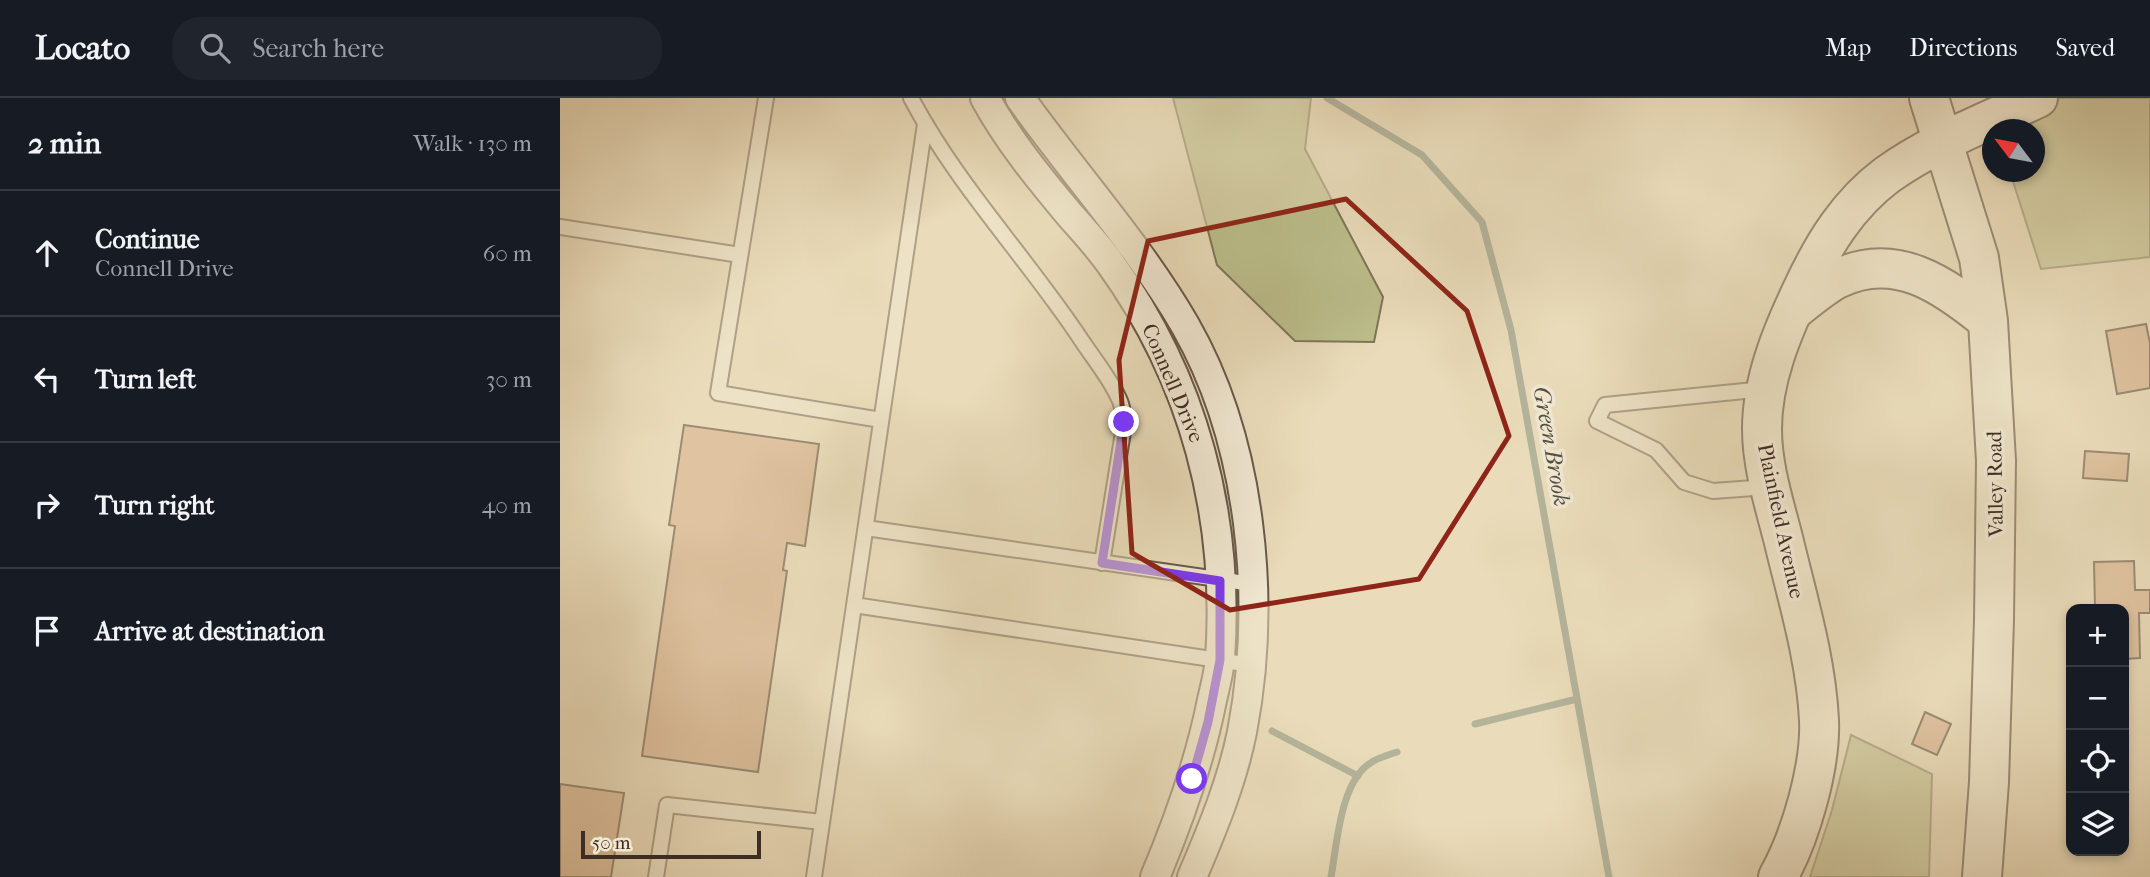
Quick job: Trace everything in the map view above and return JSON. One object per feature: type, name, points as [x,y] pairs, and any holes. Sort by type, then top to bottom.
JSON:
[{"type":"main road","name":"Valley Road","points":[[1930,98],[1979,258],[1988,321],[1996,461],[1995,607],[1989,782],[1982,877]]},
{"type":"main road","name":"Plainfield Avenue","points":[[1779,877],[1799,829],[1813,776],[1819,721],[1804,623],[1770,487],[1762,429],[1766,389],[1778,347],[1791,312],[1830,236],[1857,202],[1906,162],[2038,98]]},
{"type":"main road","points":[[1791,312],[1835,280],[1872,268],[1894,268],[1937,284],[1962,299],[1988,321]]},
{"type":"street","name":"Connell Drive","points":[[985,98],[998,123],[1109,261],[1148,320],[1182,393],[1200,445],[1215,515],[1220,581],[1220,660],[1208,722],[1192,779],[1155,877]]},
{"type":"street","name":"Connell Drive","points":[[1020,98],[1114,220],[1185,326],[1213,386],[1233,440],[1245,500],[1252,584],[1251,665],[1242,732],[1229,781],[1192,877]]},
{"type":"lane","points":[[766,98],[718,393],[881,420]]},
{"type":"lane","points":[[911,98],[925,124],[1000,230],[1060,308],[1119,400],[1124,422],[1123,432],[1102,563]]},
{"type":"lane","points":[[814,877],[925,124]]},
{"type":"lane","points":[[560,227],[740,255]]},
{"type":"lane","points":[[1766,389],[1605,405],[1597,421],[1656,450],[1684,482],[1713,491],[1770,487]]},
{"type":"lane","points":[[866,528],[1252,584]]},
{"type":"lane","points":[[854,605],[1251,665]]},
{"type":"lane","points":[[656,877],[667,805],[822,822]]},
{"type":"highlighted area","points":[[1346,199],[1467,311],[1509,436],[1419,579],[1230,610],[1132,553],[1119,360],[1148,241]]},
{"type":"green space","points":[[1173,98],[1311,98],[1305,149],[1383,297],[1374,342],[1295,341],[1217,265]]},
{"type":"green space","points":[[1987,98],[2150,98],[2150,257],[2041,269],[2013,182],[2045,182],[2045,119],[1994,119]]},
{"type":"green space","points":[[1851,735],[1932,774],[1929,877],[1810,877],[1832,810]]},
{"type":"building","points":[[2146,324],[2150,343],[2150,388],[2117,394],[2106,331]]},
{"type":"building","points":[[684,425],[819,444],[805,546],[787,543],[783,570],[787,571],[758,772],[642,756],[675,526],[669,525]]},
{"type":"building","points":[[2085,451],[2129,454],[2127,481],[2083,478]]},
{"type":"building","points":[[2134,561],[2135,590],[2150,590],[2150,613],[2139,613],[2140,658],[2129,659],[2129,604],[2095,604],[2094,562]]},
{"type":"building","points":[[1925,712],[1951,724],[1937,755],[1912,744]]},
{"type":"building","points":[[560,784],[624,793],[611,877],[560,877]]},
{"type":"waterway","name":"Green Brook","points":[[1327,98],[1422,155],[1482,222],[1511,330],[1609,877]]},
{"type":"waterway","points":[[1475,724],[1577,699]]},
{"type":"waterway","points":[[1272,731],[1358,776]]},
{"type":"waterway","points":[[1331,877],[1338,831],[1353,783],[1361,771],[1372,762],[1397,752]]},
{"type":"route","points":[[1124,422],[1102,563],[1220,581],[1220,660],[1208,722],[1192,779]]}]
